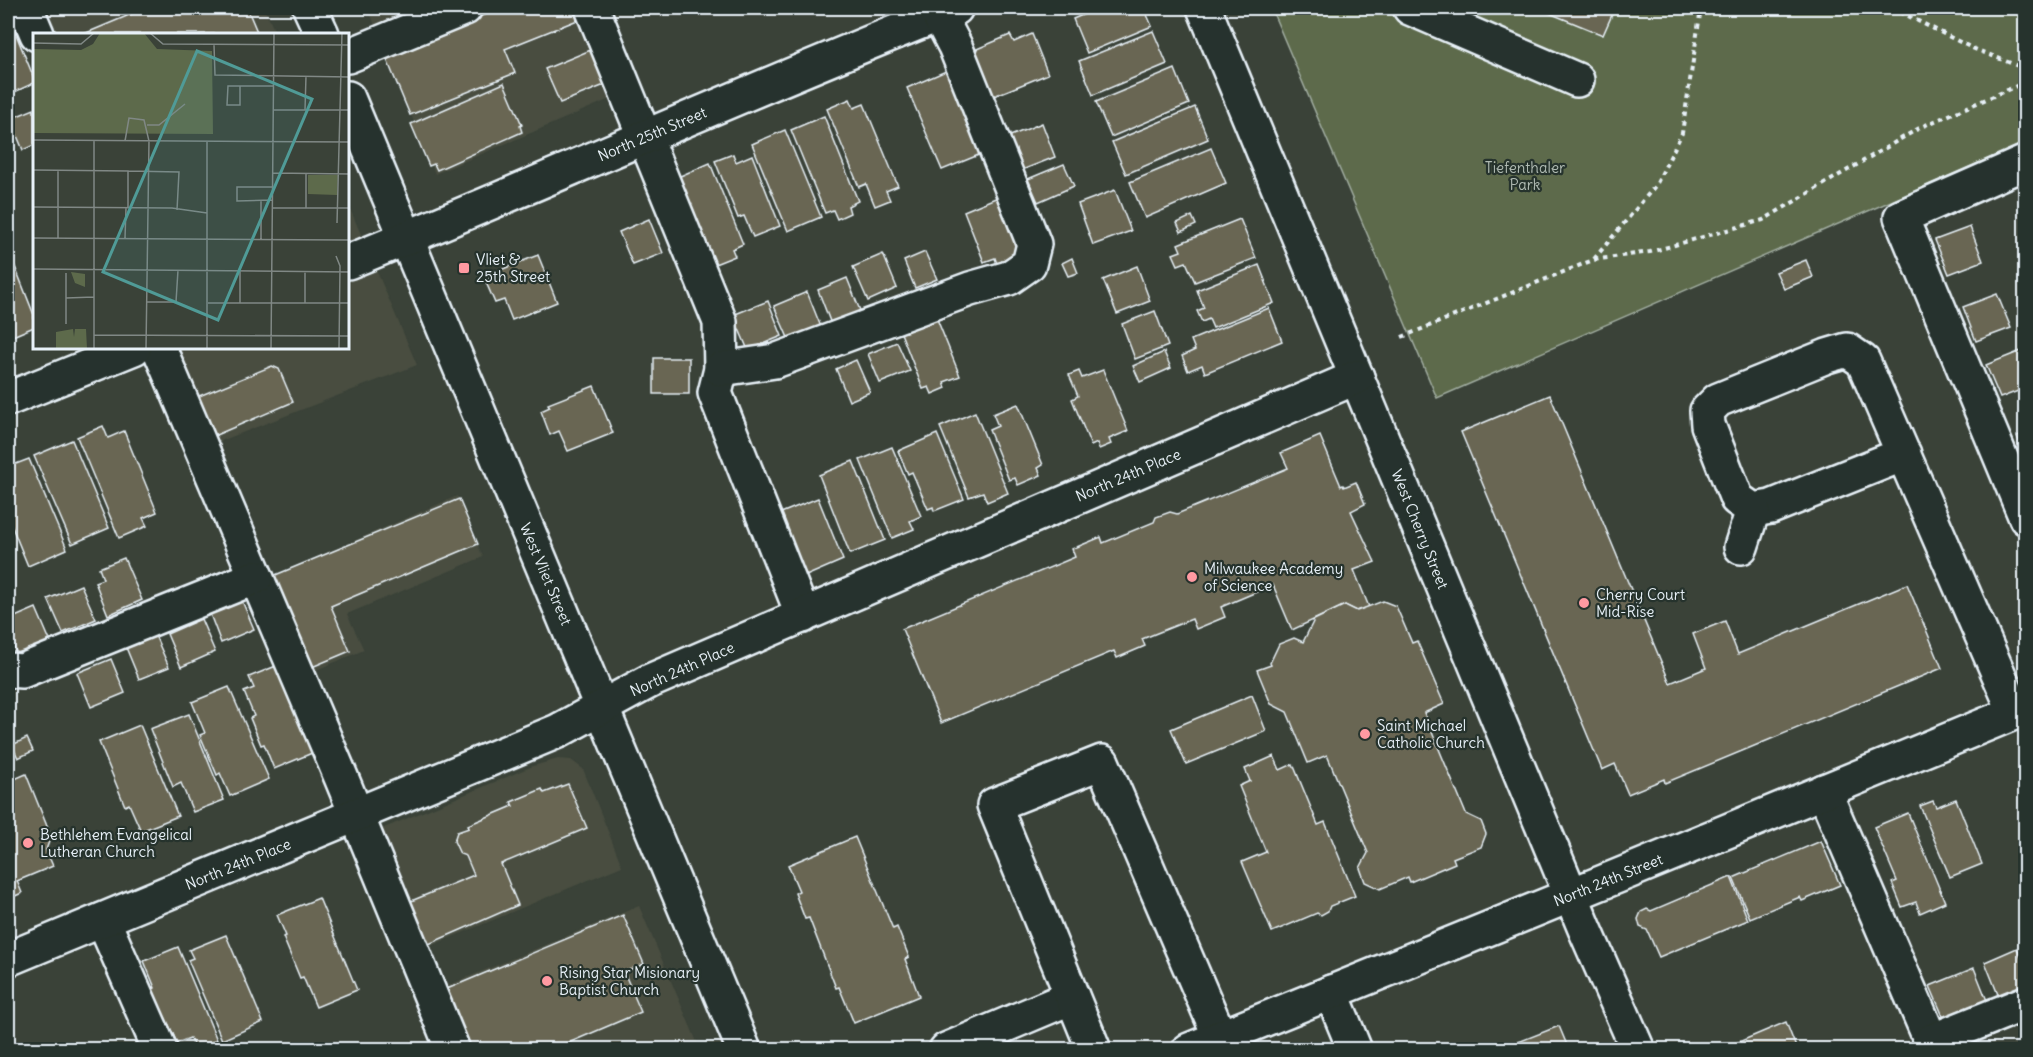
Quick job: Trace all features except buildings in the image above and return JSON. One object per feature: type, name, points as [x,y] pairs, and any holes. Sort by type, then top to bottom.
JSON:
[{"type":"street","points":[[26,8],[37,33]]},
{"type":"street","points":[[310,8],[322,33]]},
{"type":"street","points":[[350,55],[465,8]]},
{"type":"street","points":[[592,8],[720,322],[721,369],[716,393],[803,616]]},
{"type":"street","name":"West Cherry Street","points":[[1204,8],[1638,1050]]},
{"type":"street","points":[[1410,8],[1577,80]]},
{"type":"street","points":[[721,369],[775,361],[970,289],[1009,278],[1029,264],[1034,244],[955,46],[943,10]]},
{"type":"street","name":"North 25th Street","points":[[350,261],[943,10]]},
{"type":"street","name":"West Vliet Street","points":[[350,103],[744,1050]]},
{"type":"street","points":[[2025,162],[1901,217],[2025,518]]},
{"type":"street","points":[[8,399],[129,350]]},
{"type":"street","points":[[160,350],[357,815],[453,1050]]},
{"type":"street","points":[[1904,454],[1771,507],[1753,510],[1737,499],[1708,425],[1707,411],[1718,400],[1827,356],[1847,350],[1863,361],[2020,710]]},
{"type":"street","name":"North 24th Place","points":[[8,959],[558,731],[650,681],[1357,376]]},
{"type":"street","points":[[1741,547],[1753,510]]},
{"type":"street","points":[[8,670],[22,671],[256,577]]},
{"type":"street","name":"North 24th Street","points":[[1189,1050],[2020,710]]},
{"type":"street","points":[[1094,1050],[994,805],[1102,762],[1220,1037]]},
{"type":"street","points":[[1824,791],[1933,1045],[2025,1003]]},
{"type":"street","points":[[103,920],[160,1050]]},
{"type":"street","points":[[1331,992],[1355,1050]]},
{"type":"street","points":[[946,1050],[1072,998]]},
{"type":"path","points":[[1593,260],[1656,185],[1682,133],[1701,8]]},
{"type":"path","points":[[1892,8],[1972,48],[2025,69]]},
{"type":"path","points":[[1402,337],[1593,260],[1650,252],[1763,220],[1921,126],[2025,82]]},
{"type":"shaded area","points":[[39,8],[264,8],[276,33],[50,33]]},
{"type":"shaded area","points":[[368,8],[580,8],[617,96],[435,174]]},
{"type":"shaded area","points":[[350,209],[417,365],[213,444],[176,350],[350,350]]},
{"type":"shaded area","points":[[457,496],[483,557],[347,614],[364,650],[309,673],[268,578]]},
{"type":"shaded area","points":[[558,759],[571,760],[583,769],[622,866],[421,950],[372,833],[533,766]]},
{"type":"shaded area","name":"Rising Star Misionary Baptist Church","points":[[639,906],[700,1049],[464,1049],[439,989]]},
{"type":"green space","name":"Tiefenthaler Park","points":[[1271,8],[2025,8],[2025,143],[1437,398]]},
{"type":"place","name":"Vliet & 25th Street","points":[[464,268]]},
{"type":"place","name":"Milwaukee Academy of Science","points":[[1192,577]]},
{"type":"place","name":"Cherry Court Mid-Rise","points":[[1584,603]]},
{"type":"place","name":"Saint Michael Catholic Church","points":[[1365,734]]},
{"type":"place","name":"Bethlehem Evangelical Lutheran Church","points":[[28,843]]},
{"type":"place","name":"Rising Star Misionary Baptist Church","points":[[547,981]]}]
